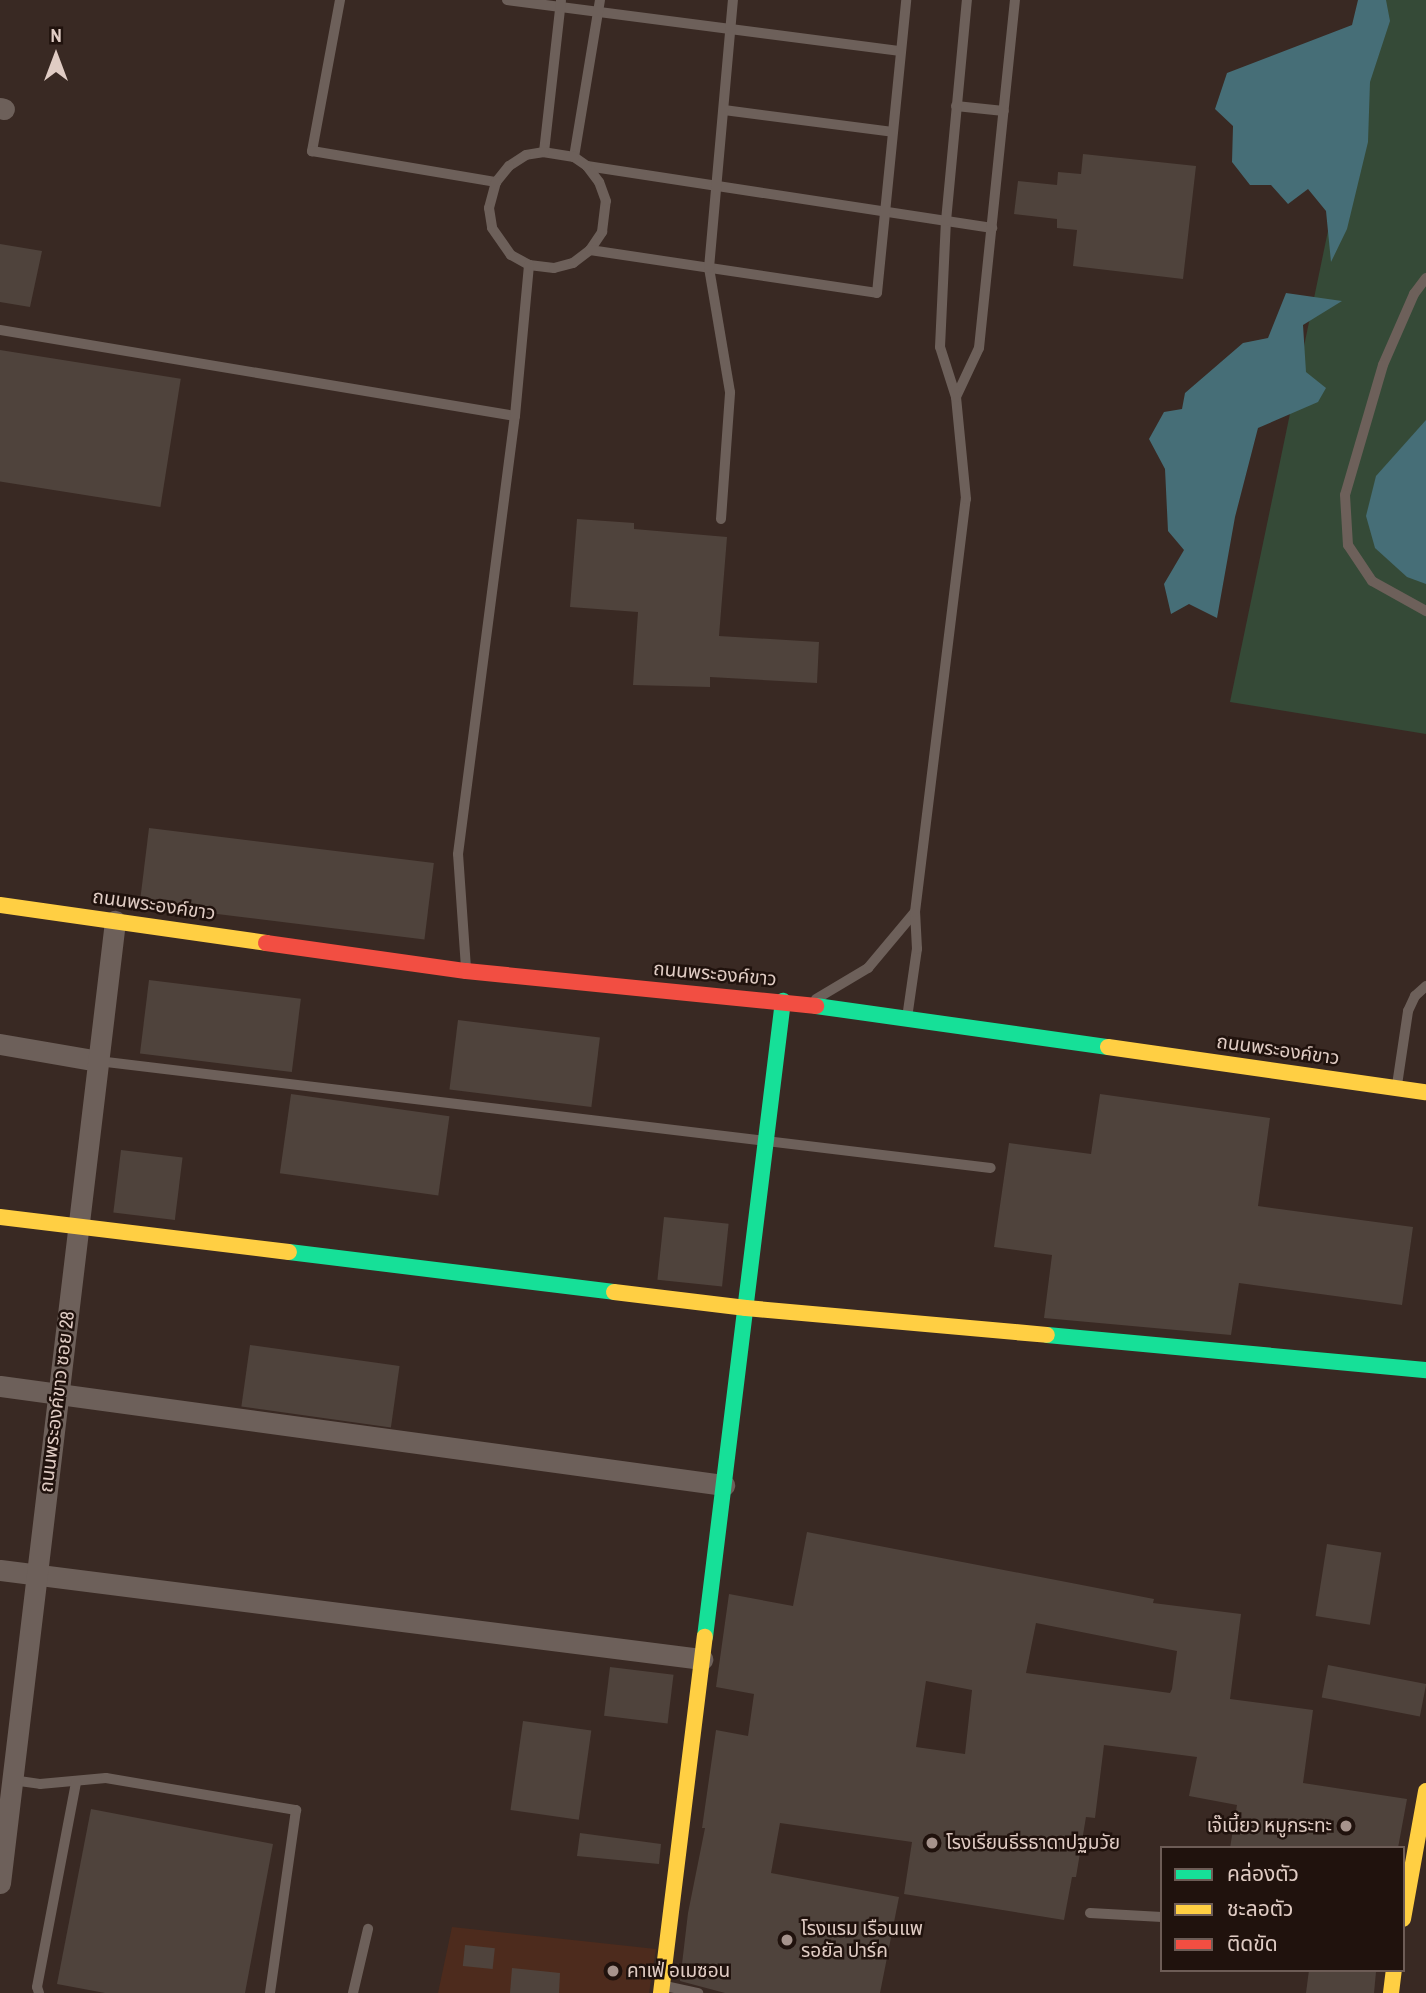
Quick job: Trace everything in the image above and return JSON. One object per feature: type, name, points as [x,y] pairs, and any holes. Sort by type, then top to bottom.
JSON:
[{"type":"street","name":"ถนนพระองค์ขาว","points":[[0,905],[466,971],[783,1001],[1426,1092]]},
{"type":"street","name":"ถนนพระองค์ขาว ซอย 28","points":[[1,1870],[12,1780],[8,1742],[37,1575],[115,921]]},
{"type":"street","points":[[662,1989],[746,1308],[763,1143],[783,1001]]},
{"type":"street","points":[[0,1044],[98,1061]]},
{"type":"street","points":[[0,1217],[746,1308],[1426,1370]]},
{"type":"street","points":[[0,1386],[724,1485]]},
{"type":"street","points":[[0,1570],[702,1659]]},
{"type":"street","points":[[1405,1908],[1426,1791]]},
{"type":"street","points":[[1391,1993],[1394,1972]]},
{"type":"lane","points":[[340,0],[312,151],[496,182]]},
{"type":"lane","points":[[507,0],[600,6],[730,30],[901,51]]},
{"type":"lane","points":[[721,519],[730,392],[709,268],[733,0]]},
{"type":"lane","points":[[590,250],[877,293],[906,0]]},
{"type":"lane","points":[[907,1019],[917,949],[915,912],[966,499],[956,397],[940,347],[946,221],[967,0]]},
{"type":"lane","points":[[956,397],[979,348],[1015,0]]},
{"type":"lane","points":[[544,152],[560,3]]},
{"type":"lane","points":[[574,157],[600,6]]},
{"type":"lane","points":[[956,106],[1004,111]]},
{"type":"lane","points":[[724,110],[893,132]]},
{"type":"lane","points":[[544,152],[574,157],[587,166],[599,182],[607,213],[602,233],[590,250],[573,262],[554,268],[528,265],[510,255],[492,228],[489,208],[496,182],[509,166],[526,155],[544,152]]},
{"type":"lane","points":[[587,166],[992,228]]},
{"type":"lane","points":[[466,971],[458,854],[515,416],[528,265]]},
{"type":"lane","points":[[1426,278],[1414,294],[1382,365],[1345,495],[1348,545],[1373,581],[1426,611]]},
{"type":"lane","points":[[0,330],[515,416]]},
{"type":"lane","points":[[806,1005],[868,968],[915,912]]},
{"type":"lane","points":[[1397,1088],[1408,1011],[1415,996],[1426,986]]},
{"type":"lane","points":[[98,1061],[763,1143],[991,1168]]},
{"type":"lane","points":[[12,1780],[40,1784],[106,1778],[296,1810],[270,1993]]},
{"type":"lane","points":[[40,1993],[37,1987],[76,1782]]},
{"type":"lane","points":[[1090,1913],[1160,1917]]},
{"type":"lane","points":[[353,1993],[368,1929]]},
{"type":"lane","points":[[662,1989],[698,1993]]},
{"type":"shaded area","points":[[452,1927],[656,1949],[649,1993],[438,1993]]},
{"type":"green space","points":[[1376,0],[1426,0],[1426,734],[1230,702]]},
{"type":"water","points":[[1358,0],[1386,0],[1390,21],[1370,82],[1368,142],[1347,229],[1331,262],[1326,211],[1308,189],[1288,204],[1271,185],[1250,185],[1232,162],[1233,126],[1215,109],[1227,73],[1352,25]]},
{"type":"water","points":[[1286,293],[1342,301],[1303,325],[1306,372],[1326,388],[1318,402],[1258,428],[1235,517],[1217,618],[1189,604],[1171,614],[1164,584],[1184,550],[1168,531],[1165,469],[1149,439],[1164,412],[1182,409],[1185,393],[1243,343],[1268,338]]},
{"type":"water","points":[[1426,420],[1426,584],[1407,577],[1375,548],[1366,516],[1376,476]]},
{"type":"building","points":[[1083,154],[1196,166],[1183,279],[1073,266],[1077,230],[1057,228],[1057,219],[1014,214],[1018,181],[1057,185],[1058,172],[1081,174]]},
{"type":"building","points":[[0,244],[42,251],[30,307],[0,302]]},
{"type":"building","points":[[0,350],[181,379],[160,507],[0,482]]},
{"type":"building","points":[[577,519],[634,523],[634,529],[727,537],[719,636],[819,642],[817,683],[710,677],[710,687],[633,685],[638,612],[570,607]]},
{"type":"building","points":[[149,828],[434,863],[424,939],[140,904]]},
{"type":"building","points":[[149,980],[301,999],[292,1072],[140,1053]]},
{"type":"building","points":[[458,1020],[600,1037],[591,1107],[449,1089]]},
{"type":"building","points":[[291,1094],[449,1116],[438,1195],[280,1173]]},
{"type":"building","points":[[1100,1094],[1270,1118],[1258,1206],[1413,1227],[1402,1305],[1239,1283],[1231,1335],[1044,1318],[1052,1255],[994,1247],[1009,1143],[1091,1154]]},
{"type":"building","points":[[121,1150],[183,1158],[175,1220],[113,1213]]},
{"type":"building","points":[[664,1217],[729,1224],[722,1286],[657,1280]]},
{"type":"building","points":[[250,1345],[400,1366],[391,1427],[241,1406]]},
{"type":"building","points":[[807,1532],[1154,1599],[1153,1603],[1241,1614],[1230,1699],[1313,1710],[1303,1783],[1407,1799],[1398,1846],[1230,1846],[1237,1805],[1189,1796],[1197,1757],[1104,1745],[1095,1818],[1086,1817],[1076,1877],[1072,1877],[1064,1920],[904,1894],[912,1842],[780,1823],[771,1873],[899,1897],[880,1993],[725,1993],[680,1981],[688,1913],[705,1828],[702,1828],[716,1730],[748,1736],[754,1694],[716,1687],[729,1594],[793,1606]],"holes":[[[1036,1623],[1177,1651],[1170,1693],[1026,1673]],[[926,1681],[972,1690],[965,1754],[916,1747]]]},
{"type":"building","points":[[1327,1544],[1381,1553],[1370,1625],[1316,1616]]},
{"type":"building","points":[[1328,1665],[1426,1684],[1420,1716],[1322,1697]]},
{"type":"building","points":[[610,1667],[674,1675],[668,1723],[604,1716]]},
{"type":"building","points":[[523,1721],[591,1731],[579,1820],[510,1810]]},
{"type":"building","points":[[91,1809],[273,1844],[245,1993],[105,1993],[57,1984]]},
{"type":"building","points":[[580,1833],[661,1844],[659,1864],[577,1856]]},
{"type":"building","points":[[465,1945],[495,1948],[493,1969],[463,1966]]},
{"type":"building","points":[[512,1968],[560,1973],[559,1993],[510,1993]]},
{"type":"building","points":[[1309,1972],[1376,1972],[1374,1993],[1306,1993]]},
{"type":"traffic: fast","points":[[705,1637],[783,1001]]},
{"type":"traffic: fast","points":[[816,1006],[1108,1047]]},
{"type":"traffic: fast","points":[[289,1252],[614,1292]]},
{"type":"traffic: fast","points":[[1047,1335],[1426,1370]]},
{"type":"traffic: slow","points":[[0,905],[266,943]]},
{"type":"traffic: slow","points":[[1108,1047],[1426,1092]]},
{"type":"traffic: slow","points":[[0,1217],[289,1252]]},
{"type":"traffic: slow","points":[[614,1292],[746,1308],[1047,1335]]},
{"type":"traffic: slow","points":[[661,1993],[705,1637]]},
{"type":"traffic: slow","points":[[1405,1908],[1426,1791]]},
{"type":"traffic: slow","points":[[1391,1993],[1394,1972]]},
{"type":"traffic: jam","points":[[266,943],[466,971],[816,1006]]},
{"type":"place","name":"เจ๊เนี้ยว หมูกระทะ","points":[[1346,1826]]},
{"type":"place","name":"โรงเรียนธีรธาดาปฐมวัย","points":[[932,1843]]},
{"type":"place","name":"โรงแรม เรือนแพ รอยัล ปาร์ค","points":[[787,1940]]},
{"type":"place","name":"คาเฟ่ อเมซอน","points":[[613,1971]]}]
